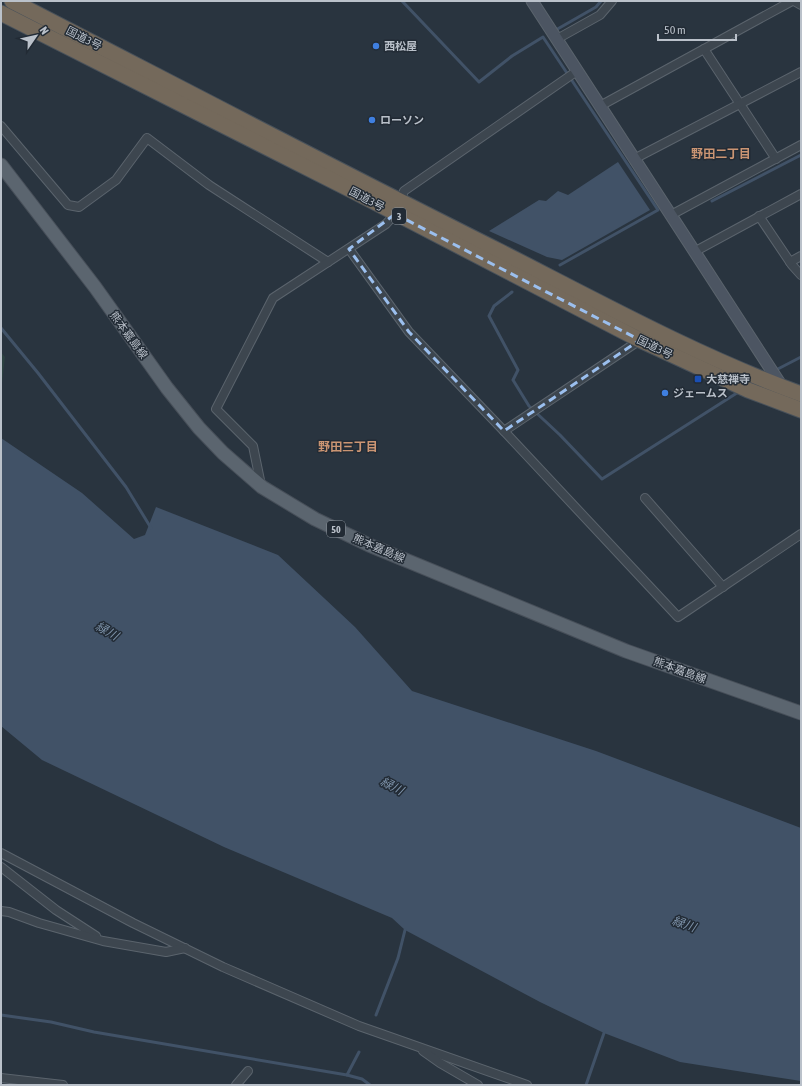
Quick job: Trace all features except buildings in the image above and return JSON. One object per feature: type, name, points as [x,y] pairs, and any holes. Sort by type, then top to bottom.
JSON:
[{"type":"highway","name":"国道3号","points":[[12,1],[398,208],[640,340],[748,390],[799,411]]},
{"type":"highway","name":"国道3号","points":[[1,13],[341,186],[398,208],[701,352],[801,394]]},
{"type":"main road","name":"熊本嘉島線","points":[[1,165],[81,268],[168,388],[199,428],[223,453],[262,487],[315,519],[369,545],[626,651],[801,713]]},
{"type":"street","points":[[532,1],[694,252],[799,411]]},
{"type":"street","points":[[557,39],[600,15],[612,1]]},
{"type":"street","points":[[600,106],[793,1],[801,5]]},
{"type":"street","points":[[704,49],[776,159]]},
{"type":"street","points":[[262,487],[253,446],[216,409],[273,298],[386,224],[398,208],[404,191],[577,71]]},
{"type":"street","points":[[634,159],[801,72]]},
{"type":"street","points":[[1,126],[68,205],[79,207],[116,180],[147,138],[209,185],[328,262]]},
{"type":"street","points":[[671,216],[801,145]]},
{"type":"street","points":[[694,252],[801,194]]},
{"type":"street","points":[[759,216],[790,262],[801,275]]},
{"type":"street","points":[[349,249],[409,332],[504,431],[678,618],[800,535]]},
{"type":"street","points":[[790,262],[801,256]]},
{"type":"street","points":[[504,431],[640,340]]},
{"type":"street","points":[[644,498],[723,587]]},
{"type":"street","points":[[1,853],[133,923],[223,968],[359,1026],[527,1085]]},
{"type":"street","points":[[1,867],[56,910],[103,941]]},
{"type":"street","points":[[1,911],[16,914],[103,941],[166,952],[185,948]]},
{"type":"street","points":[[401,1040],[421,1049],[440,1063],[478,1085]]},
{"type":"street","points":[[236,1085],[248,1071]]},
{"type":"street","points":[[1,1078],[63,1085]]},
{"type":"highlighted area","points":[[395,214],[640,340],[504,431],[409,332],[349,249]]},
{"type":"green space","points":[[1,352],[5,357],[1,392]]},
{"type":"water","points":[[618,162],[650,210],[562,260],[547,257],[489,231],[539,200],[546,201],[558,191],[568,195]]},
{"type":"water","name":"緑川","points":[[1,438],[82,493],[134,539],[145,535],[156,507],[278,555],[355,627],[412,691],[596,751],[801,828],[801,1081],[680,1062],[604,1033],[540,1002],[405,930],[392,918],[224,847],[42,760],[1,726]]},
{"type":"waterway","points":[[402,1],[479,82],[512,56],[543,37],[658,210],[560,265]]},
{"type":"waterway","points":[[554,31],[596,7],[601,1]]},
{"type":"waterway","points":[[712,201],[801,155]]},
{"type":"waterway","points":[[512,292],[494,306],[489,316],[518,370],[513,380],[529,406],[560,435],[602,479],[740,391]]},
{"type":"waterway","points":[[1,328],[38,373],[126,487],[151,528]]},
{"type":"waterway","points":[[774,371],[801,357]]},
{"type":"waterway","points":[[376,1015],[398,958],[405,930]]},
{"type":"waterway","points":[[1,1015],[51,1022],[94,1032],[347,1075],[359,1052]]},
{"type":"waterway","points":[[586,1085],[604,1033]]},
{"type":"waterway","points":[[347,1075],[362,1079],[370,1085]]},
{"type":"place","name":"西松屋","points":[[376,46]]},
{"type":"place","name":"ローソン","points":[[372,120]]},
{"type":"place","name":"大慈禅寺","points":[[698,379]]},
{"type":"place","name":"ジェームス","points":[[665,393]]},
{"type":"district","name":"野田二丁目","points":[[721,154]]},
{"type":"district","name":"野田三丁目","points":[[348,447]]}]
